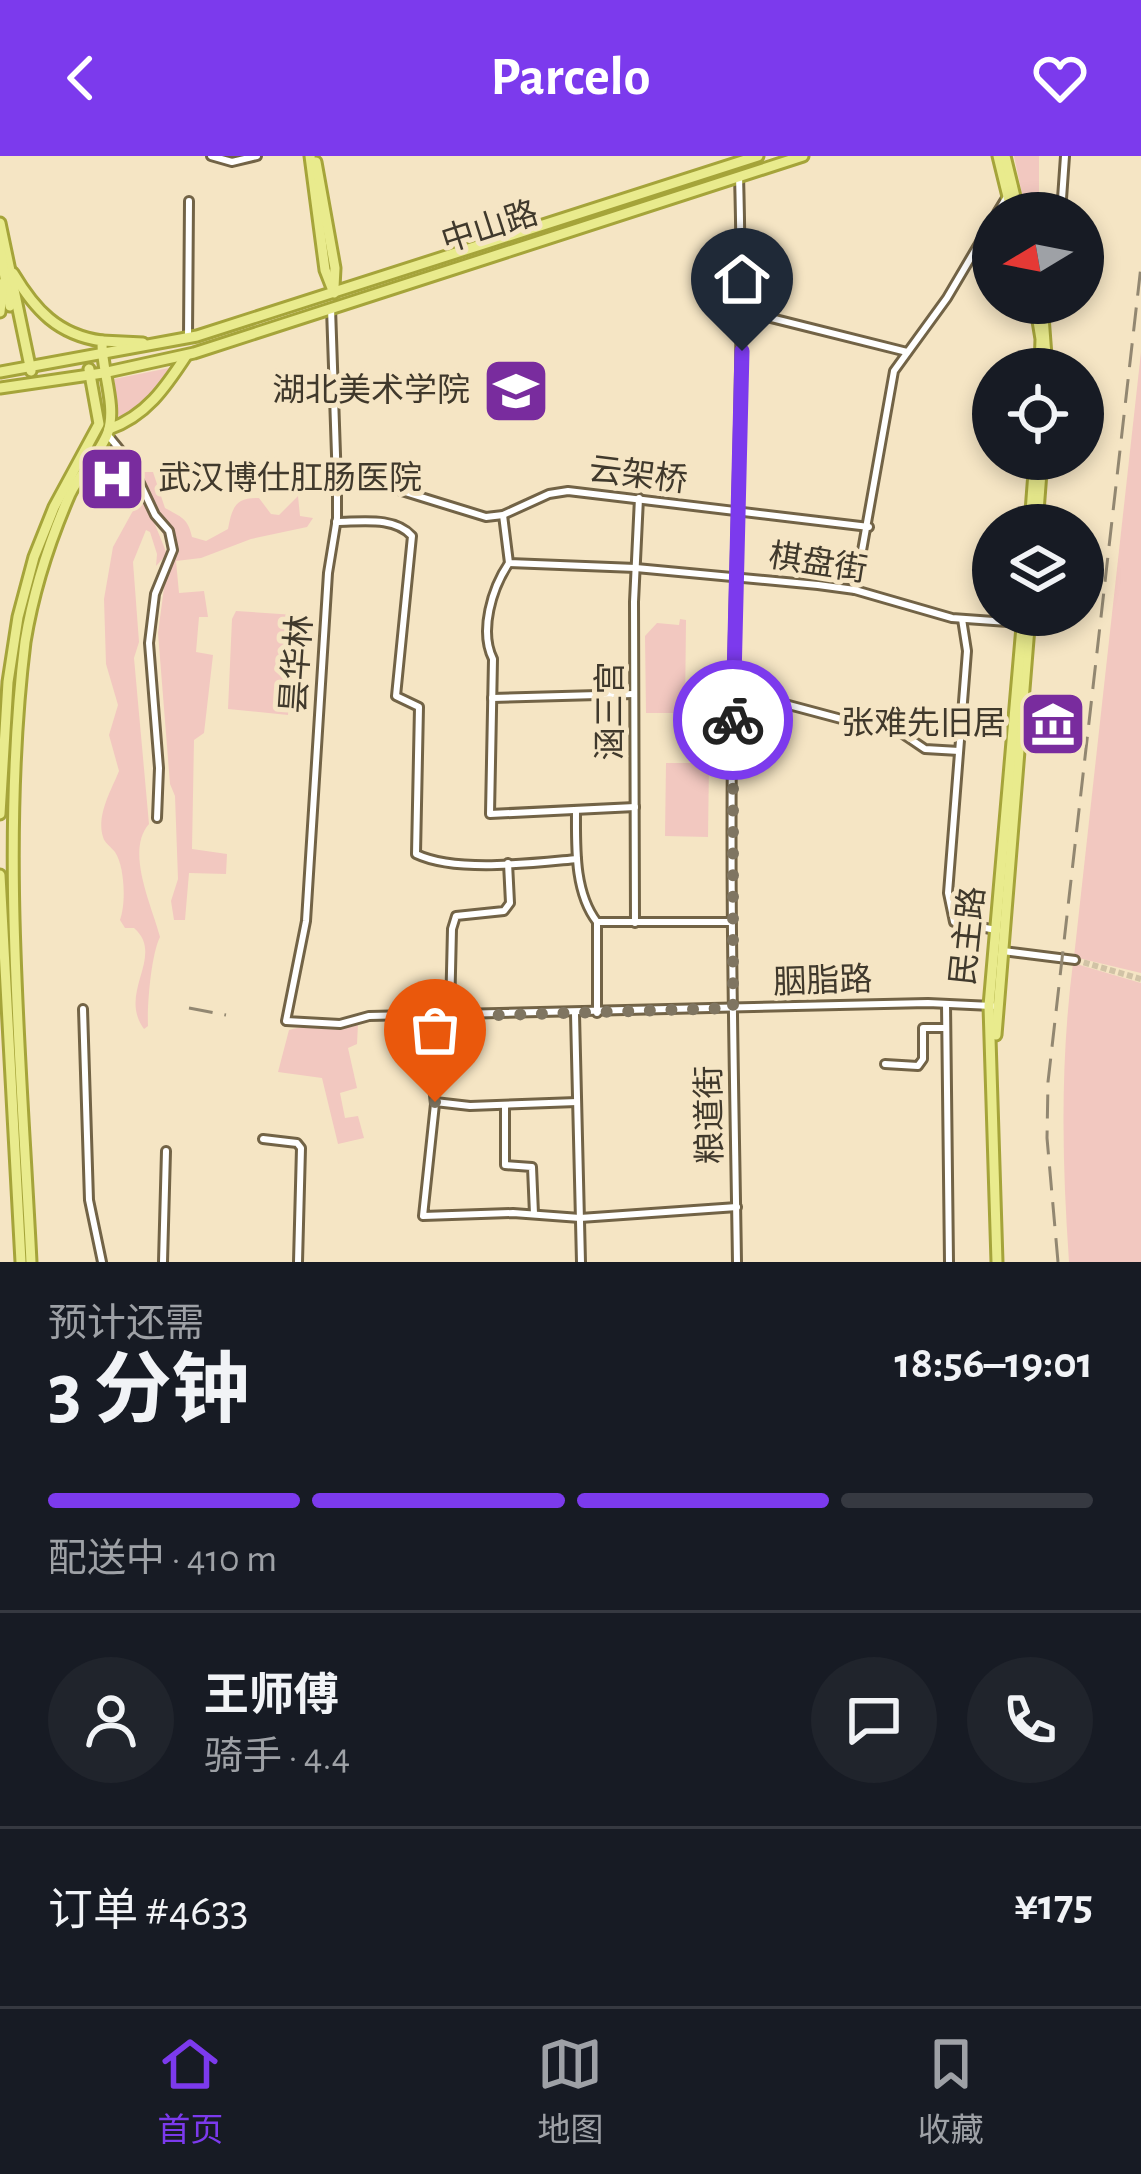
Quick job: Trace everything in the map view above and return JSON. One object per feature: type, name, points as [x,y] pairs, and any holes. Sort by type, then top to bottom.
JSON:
[{"type":"main road","points":[[313,156],[335,268],[334,293]]},
{"type":"main road","name":"中山路","points":[[0,388],[191,354],[758,156]]},
{"type":"main road","name":"中山路","points":[[0,372],[182,338],[802,156]]},
{"type":"main road","points":[[1001,156],[1007,192]]},
{"type":"main road","points":[[1001,156],[1010,192]]},
{"type":"main road","points":[[0,223],[11,309],[20,320],[33,383]]},
{"type":"main road","points":[[0,249],[9,273],[63,331],[102,341],[154,344]]},
{"type":"main road","points":[[0,312],[9,273]]},
{"type":"main road","points":[[31,1262],[10,1055],[8,709],[45,561],[72,491],[108,431],[102,341]]},
{"type":"main road","points":[[108,431],[145,410],[191,354]]},
{"type":"main road","points":[[0,814],[18,617],[34,557],[64,484],[99,424],[88,358]]},
{"type":"main road","name":"民主路","points":[[999,951],[996,930],[1023,636]]},
{"type":"main road","name":"民主路","points":[[1000,1262],[994,1006],[1024,636]]},
{"type":"main road","points":[[0,875],[21,1262]]},
{"type":"main road","points":[[0,963],[7,974]]},
{"type":"street","points":[[211,156],[232,162],[256,156]]},
{"type":"street","points":[[1062,192],[1065,156]]},
{"type":"street","name":"粮道街","points":[[737,1262],[732,922],[743,310],[739,176]]},
{"type":"street","points":[[182,338],[189,201]]},
{"type":"street","points":[[855,590],[894,371],[972,256]]},
{"type":"street","name":"昙华林","points":[[286,1021],[306,921],[328,573],[336,522],[332,308]]},
{"type":"street","points":[[743,310],[907,352]]},
{"type":"street","points":[[108,431],[130,462],[155,515],[169,531],[173,550],[155,595],[149,644],[159,768],[157,818]]},
{"type":"street","points":[[337,484],[379,485],[486,517],[503,515],[508,563],[496,581],[485,644],[493,659],[490,814],[635,807]]},
{"type":"street","name":"云架桥","points":[[503,515],[549,494],[568,491],[869,527]]},
{"type":"street","name":"涵三宫","points":[[635,922],[639,499]]},
{"type":"street","points":[[336,522],[389,523],[404,527],[412,536],[396,696],[419,707],[416,854],[429,861],[578,860]]},
{"type":"street","name":"棋盘街","points":[[508,563],[636,568],[855,590],[972,619]]},
{"type":"street","points":[[962,619],[967,651],[948,893],[954,922],[996,930]]},
{"type":"street","points":[[492,698],[634,694]]},
{"type":"street","points":[[733,696],[770,700],[844,720],[878,717],[926,749],[959,751]]},
{"type":"street","points":[[576,811],[578,860],[588,909],[597,922],[597,1013]]},
{"type":"street","points":[[450,1014],[456,916],[504,911],[510,903],[508,863]]},
{"type":"street","points":[[597,922],[732,922]]},
{"type":"street","points":[[999,951],[1075,960]]},
{"type":"street","points":[[946,1004],[949,1262]]},
{"type":"street","name":"胭脂路","points":[[286,1021],[340,1024],[369,1016],[994,1006]]},
{"type":"street","points":[[83,1009],[88,1200],[102,1262]]},
{"type":"street","points":[[575,1014],[581,1262]]},
{"type":"street","points":[[433,1017],[430,1069],[435,1102],[423,1216],[580,1218],[736,1207]]},
{"type":"street","points":[[885,1064],[918,1066],[923,1059],[923,1028],[945,1028]]},
{"type":"street","points":[[435,1102],[577,1102]]},
{"type":"street","points":[[505,1104],[505,1165],[532,1167],[534,1214]]},
{"type":"street","points":[[263,1139],[297,1143],[301,1148],[298,1262]]},
{"type":"street","points":[[163,1262],[166,1151]]},
{"type":"shaded area","points":[[1014,156],[1039,156],[1039,192],[1022,192]]},
{"type":"shaded area","points":[[1141,352],[1141,973],[1074,957]]},
{"type":"shaded area","points":[[174,367],[125,422],[119,421],[114,379]]},
{"type":"shaded area","points":[[143,472],[153,472],[165,508],[186,522],[192,537],[206,541],[228,529],[233,510],[245,499],[259,498],[271,514],[279,515],[298,496],[300,516],[313,518],[307,527],[176,561],[179,593],[204,591],[208,617],[199,617],[196,652],[213,655],[204,733],[194,740],[192,849],[227,854],[226,874],[189,873],[185,920],[174,920],[171,901],[178,879],[175,796],[170,784],[158,633],[169,550]]},
{"type":"shaded area","points":[[140,498],[145,500],[167,554],[156,566],[157,554],[146,530],[133,562],[139,642],[134,658],[149,824],[142,835],[140,863],[160,937],[144,1029],[136,1002],[144,963],[143,939],[120,920],[121,867],[101,829],[119,771],[109,735],[118,705],[106,664],[104,599],[113,547]]},
{"type":"shaded area","points":[[236,611],[295,615],[288,715],[228,709]]},
{"type":"shaded area","points":[[680,619],[686,620],[685,713],[646,713],[645,636],[657,623],[679,625]]},
{"type":"shaded area","points":[[666,763],[709,763],[708,837],[665,836]]},
{"type":"shaded area","points":[[1073,963],[1141,983],[1141,1262],[1069,1262],[1063,1113]]},
{"type":"shaded area","points":[[358,1024],[357,1044],[348,1048],[357,1088],[340,1093],[345,1118],[358,1116],[364,1138],[338,1144],[322,1078],[278,1072],[289,1030]]},
{"type":"tunnel","points":[[1075,960],[1141,979]]},
{"type":"railway","points":[[1058,1262],[1047,1138],[1048,1082],[1141,266]]},
{"type":"railway","points":[[189,1008],[226,1015]]},
{"type":"way so far","points":[[435,1102],[430,1069],[433,1017],[733,1008],[733,720]]},
{"type":"place","name":"湖北美术学院","points":[[516,391]]},
{"type":"place","name":"武汉博仕肛肠医院","points":[[112,479]]},
{"type":"place","name":"张难先旧居","points":[[1053,724]]},
{"type":"route","points":[[733,720],[742,351]]}]
